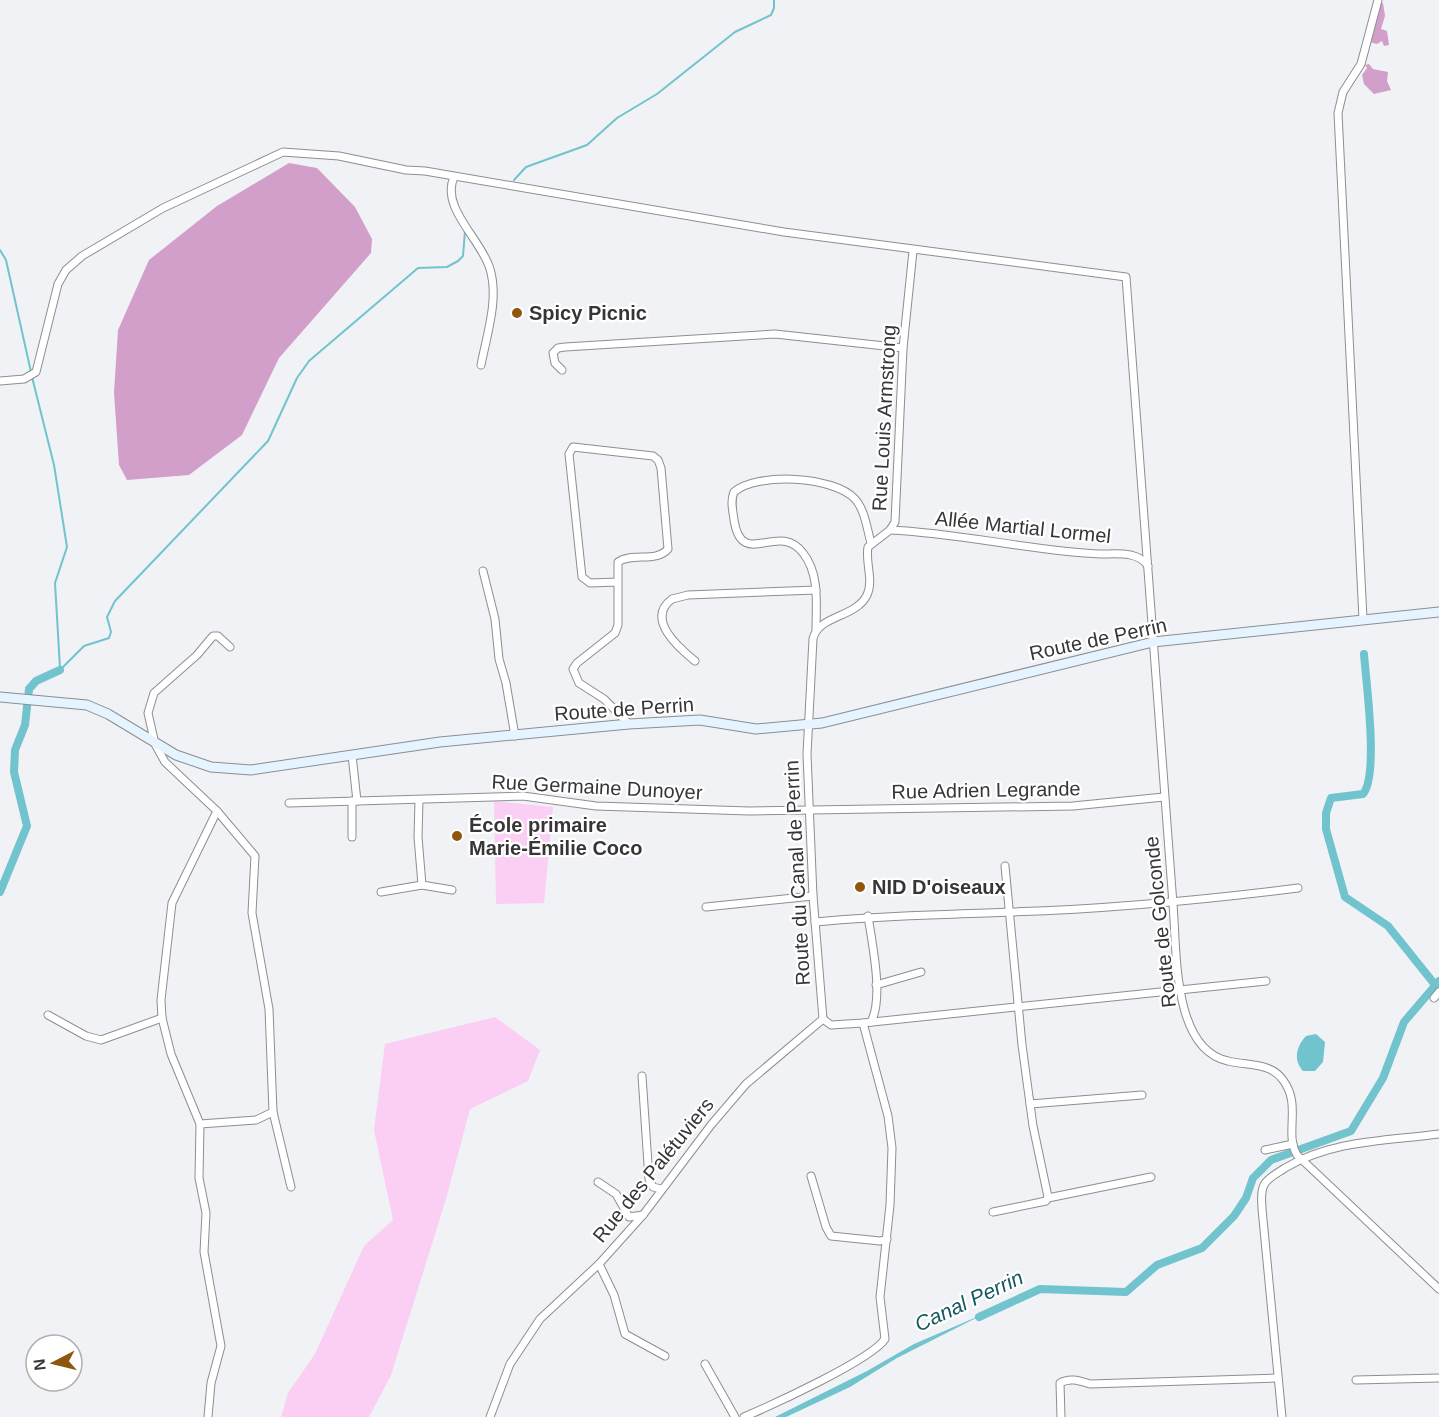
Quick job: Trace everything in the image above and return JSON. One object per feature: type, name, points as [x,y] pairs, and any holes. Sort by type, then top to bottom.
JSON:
[{"type":"main road","name":"Route de Perrin","points":[[0,697],[34,698],[98,708],[155,744],[186,759],[237,770],[269,769],[440,742],[628,724],[700,720],[756,729],[809,724],[1153,642],[1439,612]]},
{"type":"street","points":[[1363,619],[1338,113],[1343,92],[1361,64],[1377,0]]},
{"type":"street","points":[[0,381],[31,376],[58,284],[72,264],[150,215],[272,155],[283,152],[339,156],[454,177],[913,251]]},
{"type":"street","points":[[454,177],[451,190],[454,204],[481,248],[493,281],[491,316],[481,365]]},
{"type":"street","name":"Rue Louis Armstrong","points":[[871,543],[890,530],[896,518],[903,348],[913,251]]},
{"type":"street","name":"Route de Golconde","points":[[913,251],[1126,277],[1173,904],[1181,989],[1190,1027],[1197,1042],[1208,1053],[1225,1061],[1267,1068],[1284,1081],[1293,1107],[1293,1144],[1301,1159],[1439,1289]]},
{"type":"street","points":[[562,370],[555,363],[553,353],[558,348],[565,347],[783,334],[903,348]]},
{"type":"street","points":[[617,582],[590,583],[582,577],[569,454],[573,447],[649,456],[659,462],[668,549],[660,555],[619,560],[616,568],[620,613],[615,633],[577,663],[573,672],[579,683],[604,699],[628,724]]},
{"type":"street","points":[[809,724],[813,639],[816,630],[816,590],[811,568],[799,548],[782,541],[746,544],[739,539],[732,500],[737,490],[788,479],[814,481],[851,494],[860,505],[871,543],[867,552],[870,581],[866,597],[854,609],[816,630]]},
{"type":"street","name":"Allée Martial Lormel","points":[[890,530],[1063,552],[1128,555],[1141,558],[1148,566]]},
{"type":"street","points":[[483,571],[493,610],[498,657],[506,683],[515,736]]},
{"type":"street","points":[[695,661],[671,639],[665,628],[663,611],[672,599],[688,595],[816,590]]},
{"type":"street","points":[[231,647],[218,636],[213,636],[197,655],[154,693],[148,713],[155,744],[165,762],[216,811],[252,851],[256,859],[251,906],[269,1009],[273,1112],[291,1187]]},
{"type":"street","name":"Route du Canal de Perrin","points":[[809,724],[807,754],[813,896],[823,1019]]},
{"type":"street","points":[[352,755],[354,801],[352,837]]},
{"type":"street","name":"Rue Germaine Dunoyer","points":[[289,803],[523,796],[596,806],[749,811],[809,810]]},
{"type":"street","name":"Rue Adrien Legrande","points":[[809,810],[1073,806],[1164,797]]},
{"type":"street","points":[[419,800],[418,837],[422,885]]},
{"type":"street","points":[[208,1417],[211,1383],[220,1346],[204,1252],[207,1213],[199,1178],[200,1124],[175,1067],[162,1018],[161,1000],[172,903],[216,811]]},
{"type":"street","points":[[1005,867],[1011,912],[1018,1009],[1030,1104],[1048,1198]]},
{"type":"street","points":[[381,892],[422,885],[452,890]]},
{"type":"street","points":[[815,921],[868,916],[1173,904],[1298,888]]},
{"type":"street","points":[[706,907],[813,896]]},
{"type":"street","points":[[744,1417],[792,1396],[883,1342],[885,1334],[880,1292],[892,1173],[891,1129],[867,1022],[875,1011],[876,985],[868,916]]},
{"type":"street","points":[[876,985],[921,972]]},
{"type":"street","points":[[823,1019],[831,1025],[867,1022],[1018,1009],[1266,981]]},
{"type":"street","points":[[1434,998],[1439,992]]},
{"type":"street","points":[[48,1015],[86,1036],[101,1040],[162,1018]]},
{"type":"street","name":"Rue des Palétuviers","points":[[490,1417],[504,1377],[532,1329],[548,1309],[599,1264],[643,1215],[661,1189],[746,1084],[823,1019]]},
{"type":"street","points":[[642,1076],[649,1179],[653,1187],[661,1189]]},
{"type":"street","points":[[1030,1104],[1142,1095]]},
{"type":"street","points":[[200,1124],[256,1120],[273,1112]]},
{"type":"street","points":[[1282,1417],[1262,1193],[1269,1178],[1301,1159],[1352,1144],[1439,1134]]},
{"type":"street","points":[[1265,1150],[1293,1144]]},
{"type":"street","points":[[811,1176],[826,1227],[831,1236],[880,1241],[887,1239]]},
{"type":"street","points":[[993,1212],[1151,1177]]},
{"type":"street","points":[[598,1182],[616,1194],[629,1217],[643,1215]]},
{"type":"street","points":[[599,1264],[614,1295],[625,1334],[665,1356]]},
{"type":"street","points":[[705,1364],[735,1417]]},
{"type":"street","points":[[1061,1417],[1060,1383],[1062,1381],[1082,1380],[1090,1384],[1277,1377]]},
{"type":"street","points":[[1356,1380],[1439,1378]]},
{"type":"shaded area","points":[[1383,3],[1385,16],[1381,29],[1387,31],[1389,45],[1384,46],[1382,41],[1377,44],[1369,42],[1380,4]]},
{"type":"shaded area","points":[[1369,64],[1373,69],[1388,72],[1387,81],[1391,90],[1374,94],[1364,84],[1362,75],[1367,68],[1365,65]]},
{"type":"shaded area","points":[[289,163],[317,168],[355,207],[372,239],[371,253],[279,358],[242,435],[189,475],[127,480],[119,465],[114,393],[118,330],[149,260],[217,206]]},
{"type":"shaded area","points":[[494,801],[553,807],[544,903],[496,904]]},
{"type":"shaded area","points":[[495,1017],[540,1050],[528,1081],[470,1109],[446,1199],[391,1375],[369,1417],[281,1417],[288,1393],[315,1354],[364,1246],[393,1220],[374,1130],[385,1044]]},
{"type":"water","points":[[1316,1034],[1325,1042],[1323,1062],[1315,1071],[1303,1071],[1297,1058],[1298,1049],[1306,1036]]},
{"type":"water","points":[[986,1313],[897,1358],[850,1387],[786,1417],[775,1417],[867,1371],[914,1344]]},
{"type":"waterway","points":[[514,180],[526,167],[587,145],[617,118],[657,94],[735,32],[771,15],[774,0]]},
{"type":"waterway","points":[[60,670],[84,646],[109,638],[111,632],[107,617],[115,601],[268,441],[297,378],[309,361],[418,268],[447,267],[458,261],[463,256],[465,231]]},
{"type":"waterway","points":[[0,250],[6,260],[31,372]]},
{"type":"waterway","points":[[32,377],[54,465],[67,547],[55,583],[60,668]]},
{"type":"waterway","points":[[1364,654],[1371,749],[1368,784],[1363,794],[1331,798],[1326,813],[1326,829],[1345,897],[1388,926],[1436,986]]},
{"type":"waterway","points":[[0,892],[27,826],[14,772],[15,750],[25,725],[29,689],[36,681],[60,670]]},
{"type":"waterway","name":"Canal Perrin","points":[[979,1317],[1040,1289],[1126,1292],[1157,1265],[1202,1248],[1234,1216],[1246,1198],[1253,1178],[1271,1160],[1351,1131],[1383,1078],[1404,1022],[1439,981]]},
{"type":"place","name":"Spicy Picnic","points":[[517,313]]},
{"type":"place","name":"École primaire Marie-Émilie Coco","points":[[457,836]]},
{"type":"place","name":"NID D'oiseaux","points":[[860,887]]}]
